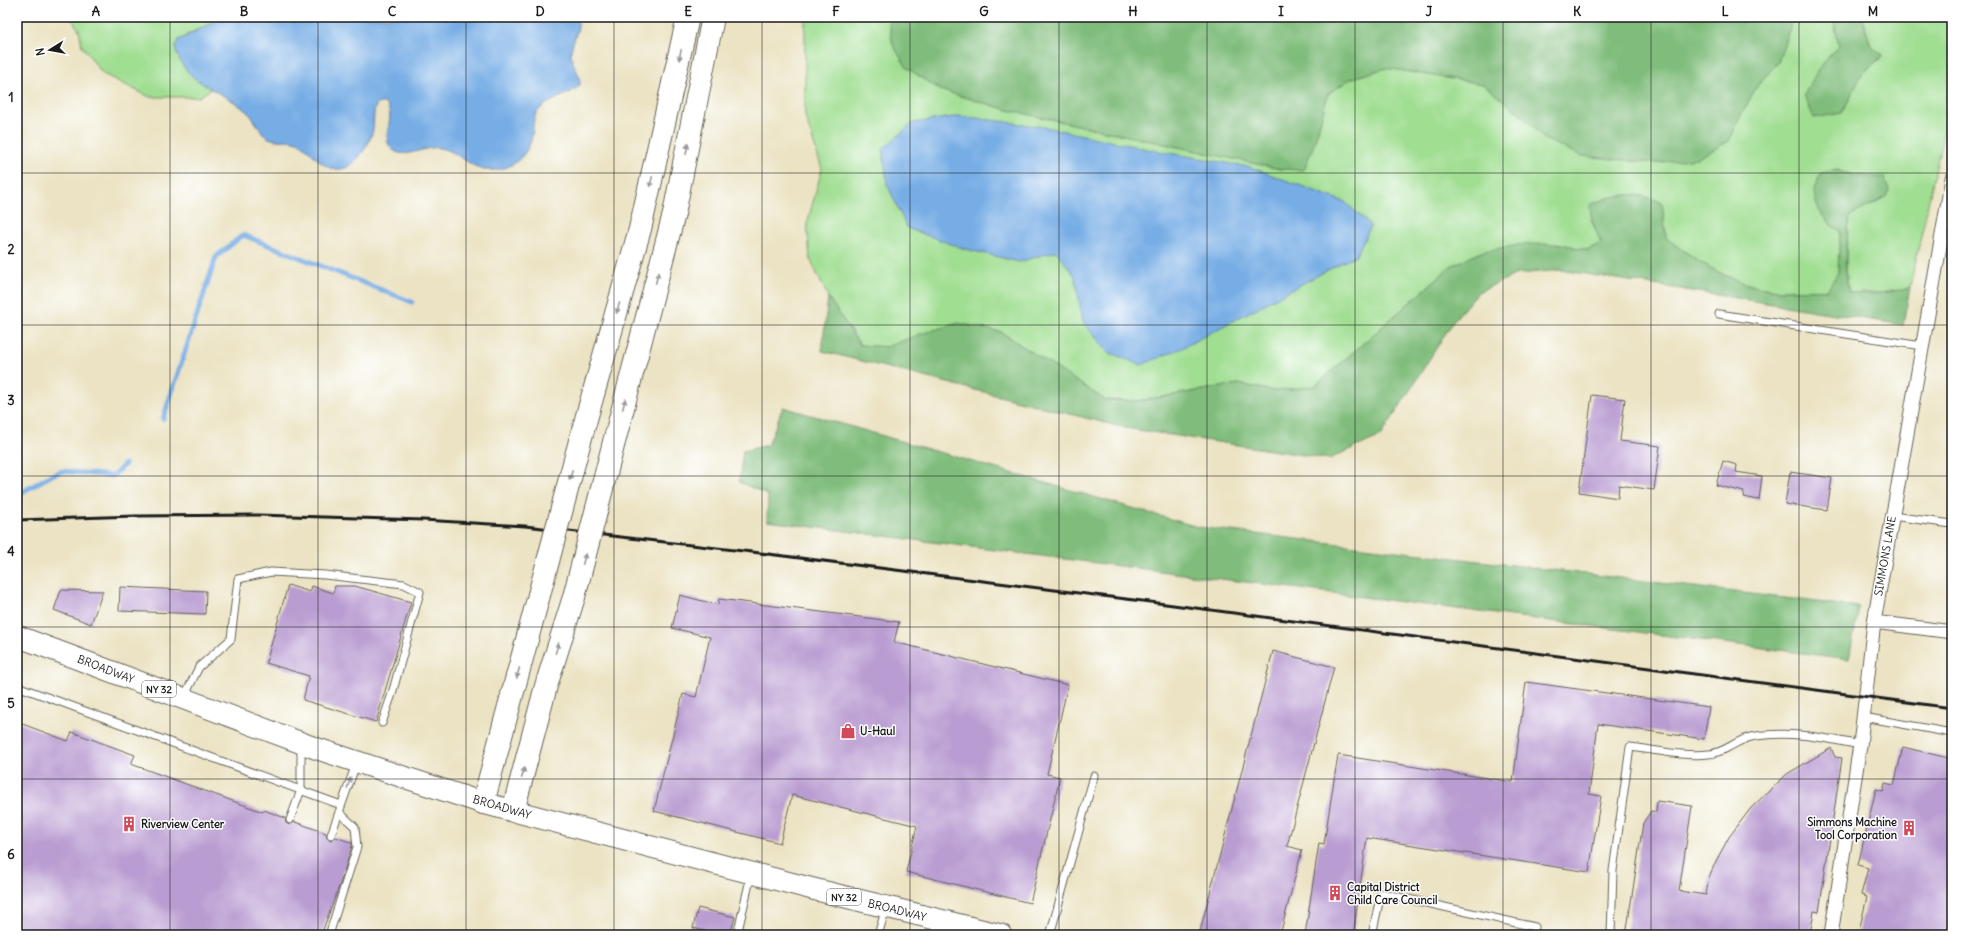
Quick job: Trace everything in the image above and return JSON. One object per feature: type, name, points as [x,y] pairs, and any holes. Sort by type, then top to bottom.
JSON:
[{"type":"highway","points":[[483,803],[581,437],[640,229],[688,17]]},
{"type":"highway","points":[[513,811],[546,686],[574,597],[674,214],[713,17]]},
{"type":"main road","name":"BROADWAY","points":[[17,636],[301,742],[483,803],[886,907],[954,927],[1001,935]]},
{"type":"street","name":"SIMMONS LANE","points":[[1831,935],[1860,745],[1874,622],[1922,346],[1950,200],[1952,178]]},
{"type":"street","points":[[1874,622],[1952,632]]},
{"type":"lane","points":[[1719,314],[1922,346]]},
{"type":"lane","points":[[1892,516],[1952,524]]},
{"type":"lane","points":[[183,698],[199,667],[231,639],[238,579],[271,572],[404,584],[420,592],[396,680],[382,723]]},
{"type":"lane","points":[[17,686],[301,790],[340,808],[355,827],[357,847],[329,935]]},
{"type":"lane","points":[[1863,717],[1952,733]]},
{"type":"lane","points":[[1611,935],[1613,871],[1630,747],[1691,754],[1710,754],[1750,737],[1783,736],[1814,736],[1860,745]]},
{"type":"lane","points":[[290,820],[301,790],[301,742]]},
{"type":"lane","points":[[331,835],[357,762]]},
{"type":"lane","points":[[1050,935],[1094,776]]},
{"type":"lane","points":[[737,935],[752,873]]},
{"type":"lane","points":[[1372,935],[1381,893],[1535,927],[1533,935]]},
{"type":"lane","points":[[878,935],[886,907]]},
{"type":"green space","points":[[70,17],[223,17],[186,35],[205,85],[211,89],[199,97],[150,97],[103,74],[82,46],[79,30]]},
{"type":"green space","points":[[805,17],[888,17],[893,45],[940,90],[1008,110],[1280,169],[1304,169],[1315,141],[1328,94],[1349,79],[1386,68],[1483,84],[1522,115],[1544,139],[1729,141],[1757,86],[1778,62],[1790,27],[1791,17],[1833,17],[1839,45],[1819,68],[1842,113],[1862,74],[1883,56],[1871,46],[1862,17],[1941,17],[1952,20],[1952,94],[1910,287],[1880,293],[1849,292],[1846,273],[1846,254],[1850,216],[1886,197],[1866,176],[1852,176],[1837,170],[1832,225],[1840,231],[1838,273],[1827,290],[1782,290],[1750,285],[1735,280],[1706,265],[1666,238],[1662,203],[1648,197],[1635,195],[1607,198],[1592,221],[1601,243],[1587,250],[1561,244],[1484,251],[1451,266],[1315,386],[1275,391],[1238,384],[1138,401],[1104,400],[1001,332],[921,334],[886,347],[860,345],[828,297],[810,259],[807,224],[822,169],[805,116]]},
{"type":"green space","points":[[888,17],[1791,17],[1790,27],[1778,62],[1757,86],[1729,141],[1698,158],[1654,163],[1582,156],[1544,139],[1522,115],[1483,84],[1386,68],[1350,79],[1328,94],[1315,141],[1304,170],[1280,169],[1008,110],[940,90],[907,68],[893,45]]},
{"type":"green space","points":[[1833,17],[1862,17],[1871,46],[1883,55],[1862,74],[1842,113],[1814,118],[1804,95],[1819,68],[1839,45]]},
{"type":"green space","points":[[1837,170],[1852,176],[1884,177],[1889,190],[1886,197],[1850,216],[1846,254],[1847,283],[1849,292],[1857,293],[1880,293],[1910,287],[1903,325],[1561,270],[1517,274],[1478,292],[1454,320],[1381,436],[1329,459],[1125,428],[822,351],[828,297],[860,345],[886,347],[921,334],[958,323],[1001,332],[1105,400],[1138,401],[1238,384],[1275,391],[1315,386],[1451,266],[1484,251],[1524,244],[1561,244],[1587,250],[1601,243],[1592,221],[1590,205],[1617,196],[1643,196],[1662,203],[1666,238],[1706,265],[1735,280],[1750,285],[1782,290],[1827,290],[1838,273],[1840,231],[1830,224],[1822,215],[1815,198],[1814,190],[1821,173]]},
{"type":"green space","points":[[783,407],[1198,527],[1859,607],[1849,659],[767,521],[768,495],[739,482],[743,451],[768,445]]},
{"type":"water","points":[[223,17],[570,17],[578,22],[571,54],[579,77],[580,85],[571,92],[544,106],[537,112],[534,118],[530,144],[521,158],[508,167],[492,170],[483,169],[452,152],[440,148],[428,148],[409,153],[398,153],[389,145],[387,139],[390,114],[388,108],[383,103],[376,106],[374,111],[372,135],[359,157],[350,166],[345,168],[331,168],[319,161],[309,150],[297,142],[290,140],[274,140],[267,137],[246,111],[236,103],[194,78],[186,69],[179,59],[175,46],[179,40]]},
{"type":"water","points":[[960,116],[1045,127],[1152,150],[1250,167],[1345,202],[1371,226],[1356,255],[1182,348],[1141,365],[1108,352],[1083,322],[1075,276],[1056,251],[1019,262],[962,248],[907,228],[887,184],[883,149],[913,123]]},
{"type":"building","points":[[1592,395],[1625,399],[1620,441],[1660,446],[1654,490],[1619,485],[1618,498],[1579,492]]},
{"type":"building","points":[[1723,461],[1737,465],[1736,472],[1762,476],[1759,500],[1743,497],[1744,492],[1716,485]]},
{"type":"building","points":[[1790,472],[1832,478],[1827,510],[1785,504]]},
{"type":"building","points":[[288,585],[310,592],[312,586],[333,593],[335,586],[355,586],[411,602],[376,722],[303,700],[309,676],[266,663]]},
{"type":"building","points":[[120,587],[206,591],[205,614],[119,611]]},
{"type":"building","points":[[61,590],[103,591],[91,624],[54,610]]},
{"type":"building","points":[[680,595],[718,605],[719,599],[899,622],[894,642],[1068,685],[1047,774],[1060,777],[1030,903],[906,872],[917,826],[792,795],[780,843],[654,811],[683,694],[696,697],[710,637],[672,628]]},
{"type":"building","points":[[1273,651],[1334,667],[1287,846],[1302,850],[1280,935],[1199,935]]},
{"type":"building","points":[[1526,682],[1709,707],[1704,739],[1598,724],[1589,794],[1601,796],[1589,872],[1367,838],[1353,935],[1305,935],[1319,843],[1324,844],[1338,755],[1513,782]]},
{"type":"building","name":"Riverview Center","points":[[17,722],[68,741],[72,732],[135,755],[131,764],[263,812],[264,810],[285,818],[286,823],[289,825],[295,822],[326,833],[327,838],[330,840],[336,837],[352,843],[340,884],[321,935],[17,935]]},
{"type":"building","name":"Simmons Machine Tool Corporation","points":[[1903,747],[1952,759],[1952,935],[1858,935],[1867,897],[1861,895],[1868,868],[1858,865],[1876,789],[1883,791],[1885,783],[1894,785]]},
{"type":"building","points":[[1831,748],[1835,757],[1842,758],[1819,912],[1814,911],[1810,935],[1626,935],[1643,823],[1651,811],[1656,812],[1657,801],[1692,806],[1679,891],[1706,895],[1709,877],[1716,861],[1729,837],[1751,808],[1787,774]]},
{"type":"building","points":[[698,908],[735,917],[730,935],[721,935],[693,928]]},
{"type":"waterway","points":[[163,419],[216,257],[243,235],[412,302]]},
{"type":"waterway","points":[[17,495],[50,476],[62,471],[113,476],[125,464]]},
{"type":"railway","points":[[17,520],[135,516],[258,515],[423,520],[525,526],[752,552],[1158,603],[1952,708]]},
{"type":"place","name":"U-Haul","points":[[848,731]]},
{"type":"place","name":"Riverview Center","points":[[129,824]]},
{"type":"place","name":"Simmons Machine Tool Corporation","points":[[1909,828]]},
{"type":"place","name":"Capital District Child Care Council","points":[[1335,893]]}]
